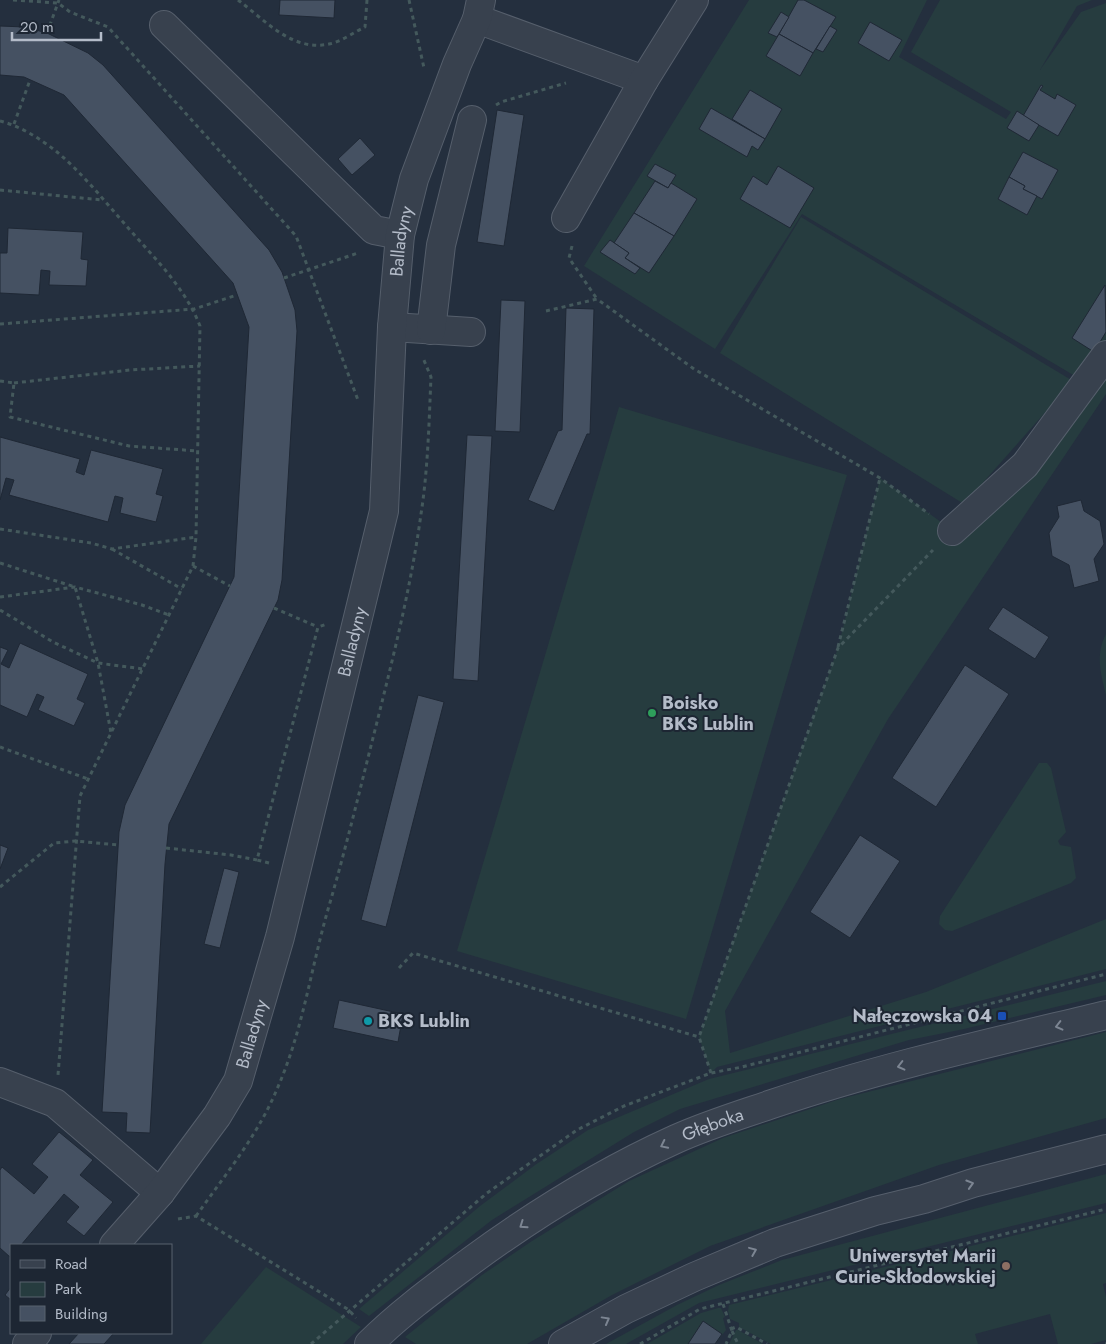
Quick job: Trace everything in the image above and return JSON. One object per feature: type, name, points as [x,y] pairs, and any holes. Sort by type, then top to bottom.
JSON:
[{"type":"street","points":[[570,229],[644,80],[694,0]]},
{"type":"street","points":[[479,9],[644,80]]},
{"type":"street","name":"Balladyny","points":[[115,1244],[160,1193],[217,1116],[238,1081],[280,937],[384,511],[411,328],[400,236],[414,179],[479,9]]},
{"type":"street","points":[[164,25],[374,230],[400,236]]},
{"type":"street","points":[[472,120],[441,244],[411,328],[472,332]]},
{"type":"street","points":[[952,531],[1025,465],[1106,356]]},
{"type":"street","name":"Głęboka","points":[[366,1334],[380,1333],[440,1284],[535,1216],[581,1188],[677,1139],[736,1116],[860,1076],[1106,1015]]},
{"type":"street","points":[[0,1082],[56,1103],[160,1193]]},
{"type":"street","points":[[563,1344],[626,1309],[703,1273],[774,1243],[866,1213],[1106,1149]]},
{"type":"street","points":[[27,1344],[36,1334]]},
{"type":"path","points":[[13,0],[58,1],[70,12],[108,27],[296,236],[360,404]]},
{"type":"path","points":[[238,0],[283,36],[305,45],[330,44],[365,27],[367,0]]},
{"type":"path","points":[[409,0],[426,78]]},
{"type":"path","points":[[47,33],[58,1]]},
{"type":"path","points":[[14,124],[30,80]]},
{"type":"path","points":[[472,120],[501,102],[571,82]]},
{"type":"path","points":[[0,121],[14,124],[57,152],[103,200],[180,288],[194,309],[200,326],[196,537],[193,566],[80,796],[56,1103]]},
{"type":"path","points":[[0,190],[103,200]]},
{"type":"path","points":[[570,229],[569,258],[597,299],[694,369],[880,478],[952,531],[838,648]]},
{"type":"path","points":[[284,278],[373,248],[374,230]]},
{"type":"path","points":[[0,324],[194,309],[237,295]]},
{"type":"path","points":[[546,311],[597,299]]},
{"type":"path","points":[[196,1216],[258,1127],[277,1090],[291,1052],[303,1014],[328,908],[342,863],[398,637],[411,578],[422,511],[431,377],[411,328]]},
{"type":"path","points":[[0,381],[14,383],[130,370],[200,366]]},
{"type":"path","points":[[14,383],[10,417],[129,446],[198,451]]},
{"type":"path","points":[[711,1073],[699,1037],[838,648],[880,478]]},
{"type":"path","points":[[0,528],[112,548],[182,589]]},
{"type":"path","points":[[112,548],[196,537]]},
{"type":"path","points":[[0,563],[75,587],[142,605],[169,615]]},
{"type":"path","points":[[193,566],[230,586]]},
{"type":"path","points":[[0,597],[75,587]]},
{"type":"path","points":[[75,587],[98,663],[111,733]]},
{"type":"path","points":[[274,608],[318,627],[330,623]]},
{"type":"path","points":[[0,610],[54,642],[98,663],[143,670]]},
{"type":"path","points":[[257,860],[318,627]]},
{"type":"path","points":[[0,746],[88,779]]},
{"type":"path","points":[[0,886],[54,843],[75,841],[119,845]]},
{"type":"path","points":[[166,848],[232,854],[271,864],[269,871]]},
{"type":"path","points":[[399,968],[413,953],[699,1037]]},
{"type":"path","points":[[640,1344],[700,1309],[1106,1209]]},
{"type":"path","points":[[176,1219],[196,1216],[349,1310],[366,1334]]},
{"type":"path","points":[[723,1304],[738,1344]]},
{"type":"path","points":[[311,1344],[349,1310]]},
{"type":"path","points":[[726,1344],[732,1330],[736,1327],[767,1344]]},
{"type":"green space","points":[[749,0],[927,0],[899,57],[1006,119],[1011,112],[911,52],[940,0],[1092,0],[1077,6],[1040,70],[1081,12],[1106,3],[1106,339],[1080,379],[802,214],[715,349],[584,266]]},
{"type":"green space","points":[[801,217],[1073,381],[964,504],[720,353]]},
{"type":"green space","points":[[1106,355],[1106,394],[888,719],[725,1011],[730,1053],[926,992],[1106,919],[1106,969],[717,1067],[711,1073],[699,1037],[838,648],[880,478],[952,530]]},
{"type":"green space","name":"Boisko BKS Lublin","points":[[619,407],[847,475],[686,1019],[457,951]]},
{"type":"green space","points":[[1106,634],[1106,695],[1100,657]]},
{"type":"green space","points":[[1039,763],[1047,763],[1051,768],[1066,832],[1058,841],[1060,845],[1071,847],[1076,878],[1071,883],[952,931],[945,930],[939,924],[940,916]]},
{"type":"green space","points":[[1106,981],[1106,995],[964,1029],[909,1040],[680,1109],[634,1132],[492,1220],[369,1316],[359,1309],[480,1206],[535,1165],[588,1130],[709,1079]]},
{"type":"green space","points":[[1106,1032],[1106,1118],[939,1165],[710,1246],[612,1295],[527,1344],[416,1344],[405,1337],[482,1275],[532,1241],[629,1181],[723,1138],[840,1099]]},
{"type":"green space","points":[[1106,1174],[1106,1203],[699,1303],[626,1344],[606,1344],[677,1305],[719,1285],[782,1260]]},
{"type":"green space","name":"Uniwersytet Marii Curie-Skłodowskiej","points":[[1106,1213],[1106,1283],[1103,1284],[1106,1297],[1106,1340],[1091,1344],[1058,1344],[1050,1314],[975,1334],[978,1344],[771,1344],[739,1327],[739,1323],[730,1319],[729,1305]]},
{"type":"green space","points":[[266,1267],[361,1327],[343,1344],[201,1344]]},
{"type":"green space","points":[[721,1308],[725,1317],[723,1318],[726,1330],[715,1344],[647,1344],[701,1313]]},
{"type":"green space","points":[[736,1330],[738,1330],[763,1344],[729,1344]]},
{"type":"building","points":[[280,0],[335,0],[334,18],[279,15]]},
{"type":"building","points":[[798,0],[804,0],[836,17],[813,53],[779,34]]},
{"type":"building","points":[[781,12],[789,17],[777,37],[768,33]]},
{"type":"building","points":[[870,22],[902,40],[889,61],[858,43]]},
{"type":"building","points":[[0,26],[25,27],[47,33],[88,53],[103,65],[269,250],[282,272],[295,310],[297,331],[282,580],[278,600],[169,824],[165,864],[150,1133],[126,1132],[127,1113],[102,1112],[119,832],[125,805],[234,577],[249,327],[233,283],[64,95],[24,77],[0,75]]},
{"type":"building","points":[[830,26],[837,30],[823,52],[816,49]]},
{"type":"building","points":[[779,34],[813,53],[800,76],[766,56]]},
{"type":"building","points":[[1041,85],[1043,86],[1040,90],[1055,99],[1057,94],[1076,105],[1058,136],[1023,116]]},
{"type":"building","points":[[750,90],[782,109],[765,139],[732,119]]},
{"type":"building","points":[[711,108],[765,139],[758,150],[752,146],[747,157],[699,129]]},
{"type":"building","points":[[497,110],[524,115],[504,246],[477,242]]},
{"type":"building","points":[[1017,111],[1039,125],[1029,141],[1007,128]]},
{"type":"building","points":[[360,138],[375,155],[352,175],[338,159]]},
{"type":"building","points":[[1023,152],[1058,170],[1042,199],[1023,189],[1025,186],[1009,177]]},
{"type":"building","points":[[655,164],[676,175],[668,188],[647,176]]},
{"type":"building","points":[[778,166],[814,188],[790,228],[740,199],[753,176],[767,185]]},
{"type":"building","points":[[1009,177],[1025,186],[1023,189],[1037,196],[1027,215],[998,199]]},
{"type":"building","points":[[655,181],[668,188],[671,183],[697,199],[674,236],[634,213]]},
{"type":"building","points":[[634,213],[674,236],[649,273],[625,258],[629,253],[614,243]]},
{"type":"building","points":[[8,228],[83,232],[81,259],[88,260],[86,286],[49,285],[50,271],[41,270],[39,295],[0,293],[0,253],[7,253]]},
{"type":"building","points":[[610,240],[629,253],[625,258],[640,268],[635,274],[600,252]]},
{"type":"building","points":[[1105,285],[1106,332],[1094,352],[1072,338]]},
{"type":"building","points":[[501,300],[525,301],[520,432],[495,431]]},
{"type":"building","points":[[566,308],[594,309],[590,434],[587,434],[554,511],[528,500],[558,431],[562,430]]},
{"type":"building","points":[[467,435],[492,436],[478,681],[453,679]]},
{"type":"building","points":[[0,437],[80,459],[76,472],[84,475],[91,450],[163,469],[156,494],[163,496],[156,522],[120,513],[123,498],[115,496],[108,522],[9,495],[14,480],[6,478],[0,500]]},
{"type":"building","points":[[1081,500],[1084,511],[1100,521],[1104,544],[1094,559],[1099,581],[1074,588],[1069,565],[1052,556],[1049,533],[1059,517],[1057,506]]},
{"type":"building","points":[[1003,607],[1049,637],[1035,659],[988,629]]},
{"type":"building","points":[[20,643],[88,674],[77,699],[85,703],[74,726],[38,710],[44,697],[37,694],[27,717],[0,705],[0,647],[8,650],[1,664],[9,668]]},
{"type":"building","points":[[965,665],[1009,694],[936,807],[892,778]]},
{"type":"building","points":[[418,695],[444,702],[386,927],[361,920]]},
{"type":"building","points":[[860,835],[900,861],[850,938],[810,912]]},
{"type":"building","points":[[0,845],[8,848],[0,869]]},
{"type":"building","points":[[224,868],[239,872],[220,948],[204,944]]},
{"type":"building","name":"BKS Lublin","points":[[339,1000],[403,1014],[398,1042],[333,1028]]},
{"type":"building","points":[[59,1132],[93,1160],[80,1175],[113,1202],[84,1236],[66,1222],[79,1207],[64,1194],[22,1244],[10,1244],[10,1257],[0,1248],[0,1170],[2,1167],[34,1194],[48,1177],[32,1164]]},
{"type":"building","points":[[10,1288],[10,1299],[5,1295]]},
{"type":"building","points":[[703,1321],[722,1334],[715,1344],[688,1344]]},
{"type":"building","points":[[78,1334],[113,1334],[104,1344],[69,1344]]},
{"type":"place","name":"Boisko BKS Lublin","points":[[652,713]]},
{"type":"place","name":"Nałęczowska 04","points":[[1002,1016]]},
{"type":"place","name":"BKS Lublin","points":[[368,1021]]},
{"type":"place","name":"Uniwersytet Marii Curie-Skłodowskiej","points":[[1006,1266]]}]
